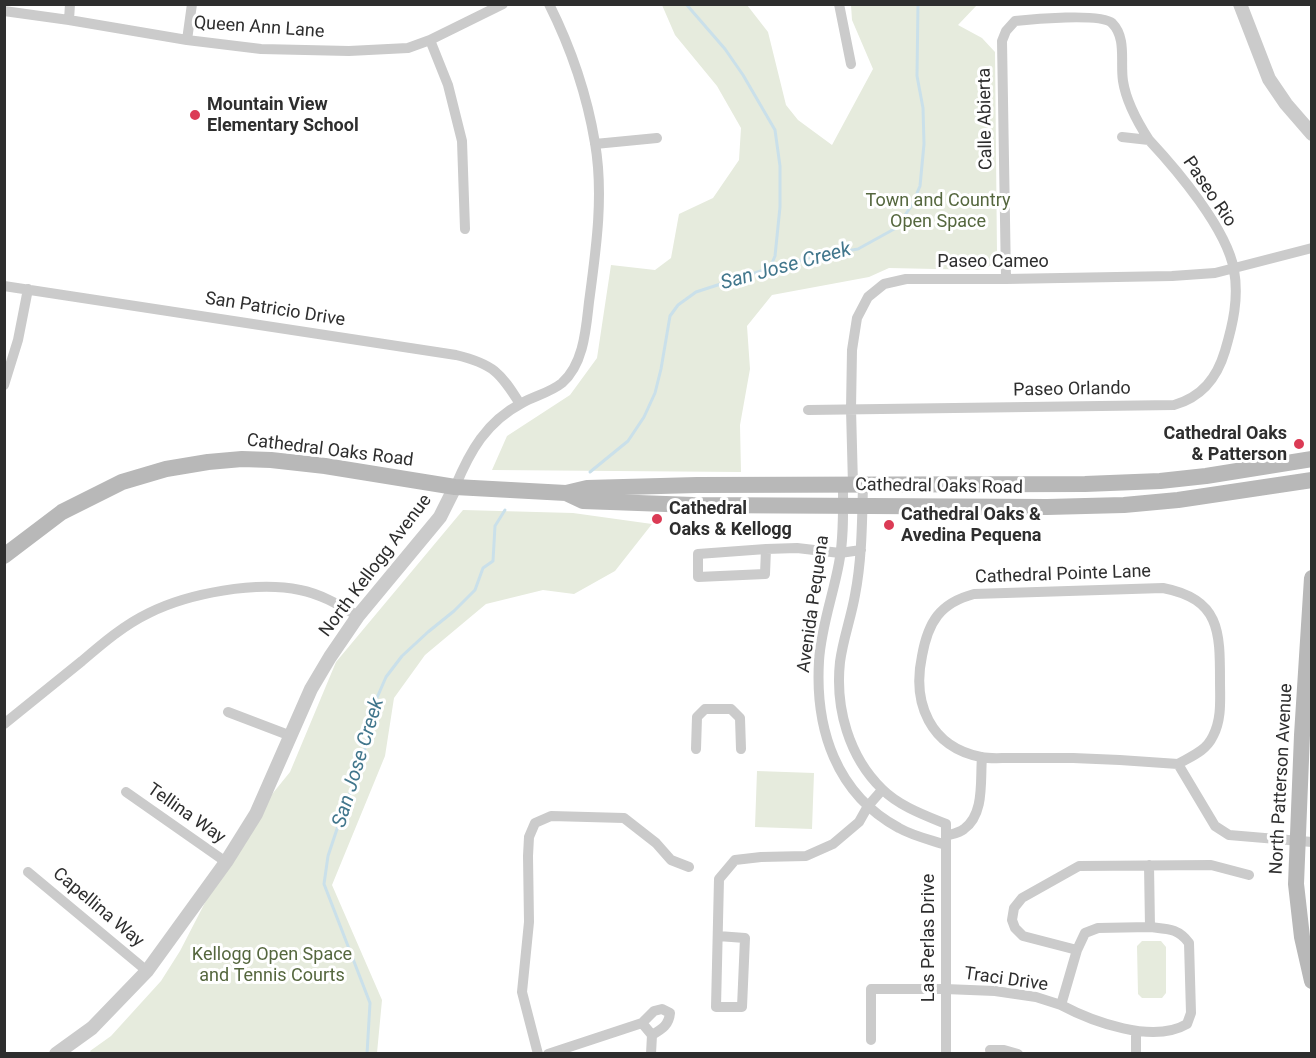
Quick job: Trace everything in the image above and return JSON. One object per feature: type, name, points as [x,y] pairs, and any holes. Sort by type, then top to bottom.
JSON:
[{"type":"main road","name":"Cathedral Oaks Road","points":[[4,556],[62,512],[122,482],[166,469],[242,459],[325,466],[455,486],[566,493],[587,488],[1160,481],[1311,459]]},
{"type":"main road","name":"Cathedral Oaks Road","points":[[566,493],[583,501],[693,505],[1047,507],[1125,505],[1178,500],[1311,480]]},
{"type":"main road","name":"North Patterson Avenue","points":[[1311,578],[1304,841],[1296,885],[1302,937],[1311,981]]},
{"type":"street","points":[[69,20],[70,4]]},
{"type":"street","points":[[187,40],[192,4]]},
{"type":"street","name":"Queen Ann Lane","points":[[4,11],[187,40],[261,49],[345,51],[408,48],[430,40],[503,4]]},
{"type":"street","name":"North Kellogg Avenue","points":[[56,1053],[92,1028],[147,970],[226,862],[256,814],[311,688],[358,616],[440,517],[474,445],[485,431],[520,404],[563,382],[578,363],[586,327],[597,231],[596,144],[581,82],[549,4]]},
{"type":"street","points":[[839,4],[851,64]]},
{"type":"street","points":[[1240,4],[1269,79],[1311,134]]},
{"type":"street","name":"Paseo Rio","points":[[1006,31],[1015,21],[1036,18],[1097,18],[1110,21],[1120,35],[1123,82],[1138,123],[1149,140],[1179,174],[1209,217],[1220,234],[1234,267]]},
{"type":"street","name":"Calle Abierta","points":[[1006,31],[1002,41],[1006,279]]},
{"type":"street","points":[[430,40],[448,86],[462,141],[465,229]]},
{"type":"street","points":[[1122,137],[1149,140]]},
{"type":"street","points":[[596,144],[657,138]]},
{"type":"street","name":"Paseo Cameo","points":[[853,485],[852,350],[857,318],[868,297],[884,284],[906,279],[1172,276],[1215,273],[1311,248]]},
{"type":"street","name":"Paseo Orlando","points":[[808,410],[1174,405],[1188,401],[1206,389],[1223,357],[1236,307],[1234,267]]},
{"type":"street","name":"San Patricio Drive","points":[[4,286],[456,355],[492,367],[506,381],[520,404]]},
{"type":"street","points":[[4,385],[18,340],[28,289]]},
{"type":"street","name":"Avenida Pequena","points":[[853,485],[843,505],[840,553],[819,661],[819,705],[825,734],[832,758],[845,780],[868,806],[899,828],[946,840]]},
{"type":"street","name":"Avenida Pequena","points":[[853,485],[862,506],[861,550],[855,596],[840,662],[839,684],[845,726],[854,751],[882,790],[922,814],[946,824]]},
{"type":"street","points":[[766,549],[765,574],[698,577],[698,554],[766,549],[798,548],[840,553],[861,550]]},
{"type":"street","points":[[4,724],[116,633],[148,613],[173,603],[247,588],[288,589],[322,597],[358,616]]},
{"type":"street","name":"Cathedral Pointe Lane","points":[[1163,588],[1181,591],[1200,602],[1218,629],[1220,646],[1218,725],[1213,737],[1203,750],[1178,764],[1121,759],[982,757],[959,750],[936,732],[921,703],[918,674],[923,649],[934,622],[944,608],[957,599],[974,594],[1163,588]]},
{"type":"street","points":[[696,749],[697,717],[705,709],[731,709],[740,718],[741,749]]},
{"type":"street","points":[[228,712],[291,736]]},
{"type":"street","points":[[946,840],[963,831],[979,809],[982,757]]},
{"type":"street","points":[[1178,764],[1215,826],[1229,835],[1304,841]]},
{"type":"street","points":[[718,936],[746,938],[742,1007],[716,1007],[719,879],[735,860],[806,856],[833,844],[859,822],[868,806],[882,790]]},
{"type":"street","name":"Tellina Way","points":[[126,792],[226,862]]},
{"type":"street","points":[[538,1053],[522,992],[530,922],[529,837],[535,823],[551,816],[624,818],[656,843],[671,860],[689,867]]},
{"type":"street","name":"Las Perlas Drive","points":[[946,824],[946,1053]]},
{"type":"street","points":[[1149,865],[1150,927]]},
{"type":"street","points":[[1077,950],[1023,936],[1012,920],[1014,908],[1022,898],[1079,866],[1211,865],[1249,875]]},
{"type":"street","name":"Capellina Way","points":[[28,872],[147,970]]},
{"type":"street","name":"Traci Drive","points":[[871,1040],[871,989],[995,991],[1061,1005],[1085,1018],[1136,1032],[1177,1030],[1187,1024],[1191,1013],[1189,942],[1184,935],[1174,929],[1098,928],[1085,933],[1077,950],[1061,1005]]},
{"type":"street","points":[[548,1053],[642,1023],[654,1011],[662,1009],[670,1013],[669,1021],[652,1035]]},
{"type":"street","points":[[642,1023],[652,1035],[651,1053]]},
{"type":"street","points":[[1136,1032],[1136,1053]]},
{"type":"street","points":[[990,1050],[1018,1053]]},
{"type":"green space","name":"Town and Country Open Space","points":[[662,5],[747,5],[768,32],[786,105],[798,120],[832,145],[873,69],[852,20],[851,5],[977,5],[958,25],[982,38],[995,52],[997,254],[993,264],[983,270],[889,268],[869,277],[772,295],[747,326],[750,369],[740,425],[741,472],[492,470],[507,436],[570,395],[597,358],[611,265],[655,270],[671,258],[679,214],[713,198],[739,160],[741,128],[717,86],[675,35]]},
{"type":"green space","name":"Kellogg Open Space and Tennis Courts","points":[[463,510],[573,513],[652,524],[615,571],[574,594],[543,590],[486,604],[425,655],[394,698],[385,756],[332,885],[382,1000],[377,1053],[92,1054],[90,1051],[111,1036],[161,981],[180,951],[226,862],[256,814],[290,772],[336,662]]},
{"type":"green space","points":[[757,771],[814,773],[812,829],[755,827]]},
{"type":"green space","points":[[1142,941],[1161,941],[1166,947],[1166,993],[1162,998],[1142,998],[1138,994],[1137,946]]},
{"type":"waterway","points":[[686,4],[725,49],[775,130],[780,166],[780,207],[775,256],[770,268]]},
{"type":"waterway","name":"San Jose Creek","points":[[590,472],[628,441],[644,417],[655,393],[670,316],[678,305],[696,292],[770,268],[817,256],[858,249],[896,228],[912,205],[920,186],[924,144],[923,108],[917,76],[918,4]]},
{"type":"waterway","name":"San Jose Creek","points":[[367,1054],[370,1003],[324,884],[328,856],[363,761],[368,729],[376,700],[386,677],[402,656],[475,590],[483,568],[493,561],[495,526],[505,510]]},
{"type":"place","name":"Mountain View Elementary School","points":[[195,115]]},
{"type":"place","name":"Cathedral Oaks & Patterson","points":[[1299,444]]},
{"type":"place","name":"Cathedral Oaks & Kellogg","points":[[657,519]]},
{"type":"place","name":"Cathedral Oaks & Avedina Pequena","points":[[889,525]]}]
